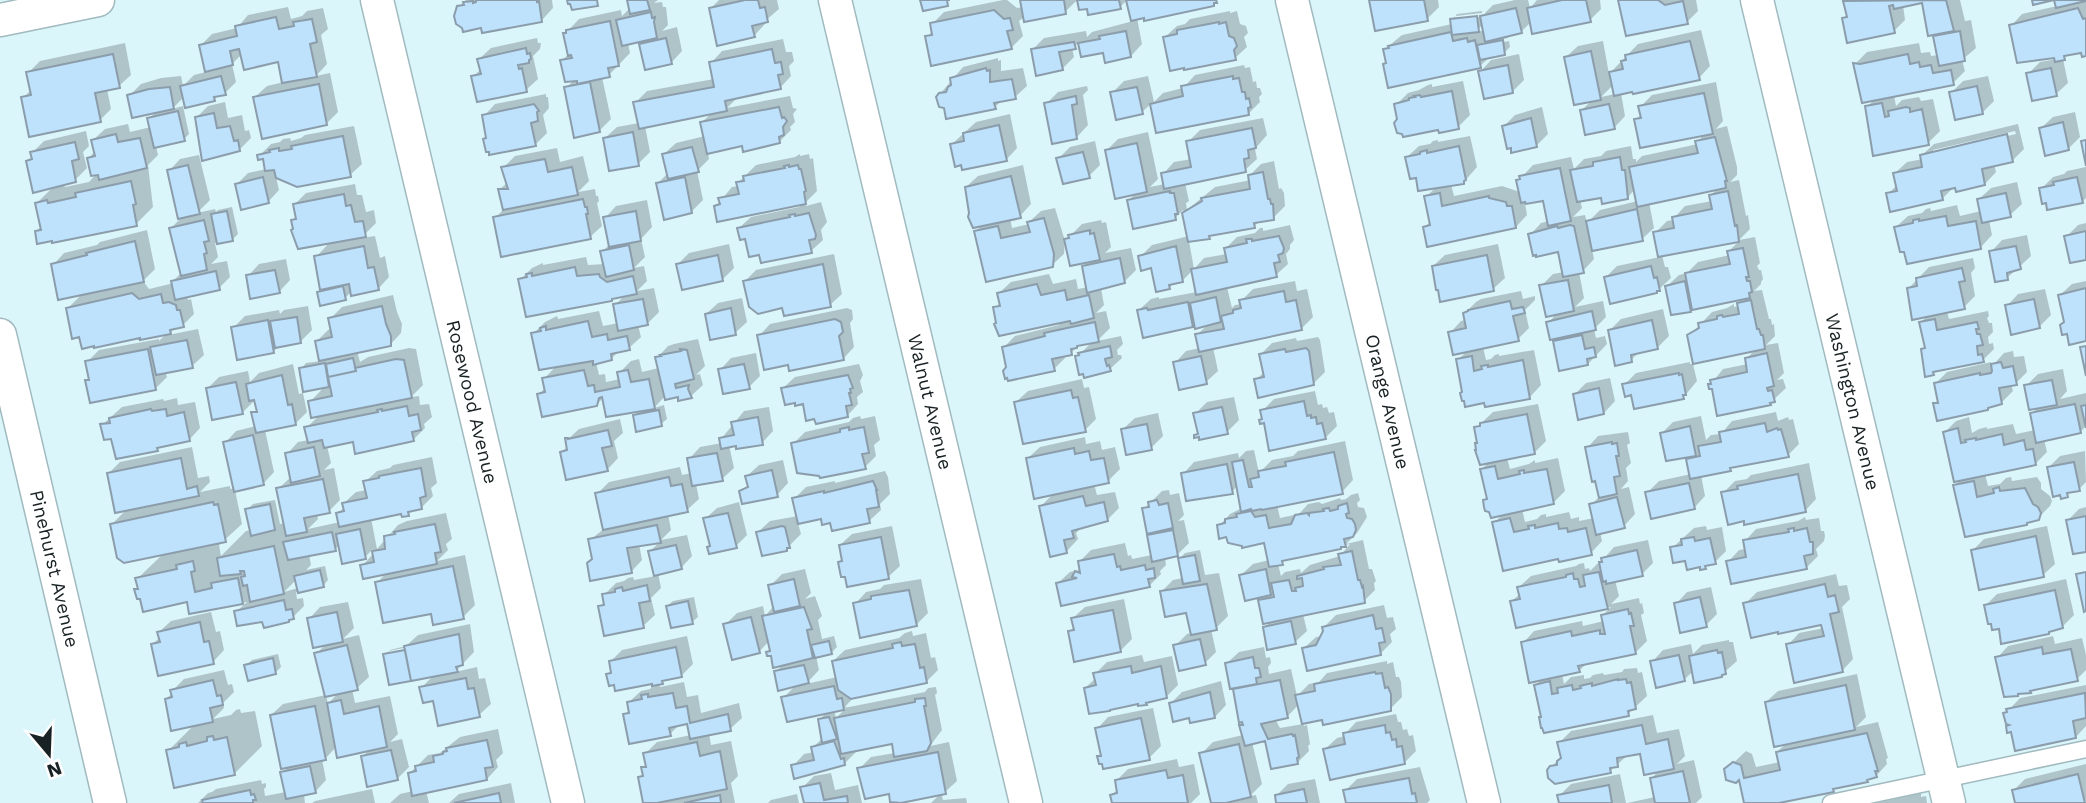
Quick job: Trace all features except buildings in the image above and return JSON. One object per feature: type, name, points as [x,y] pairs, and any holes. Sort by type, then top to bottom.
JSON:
[{"type":"street","points":[[0,20],[98,0]]},
{"type":"street","name":"Rosewood Avenue","points":[[377,0],[568,803]]},
{"type":"street","name":"Walnut Avenue","points":[[835,0],[1026,803]]},
{"type":"street","name":"Orange Avenue","points":[[1292,0],[1484,803]]},
{"type":"street","name":"Washington Avenue","points":[[1757,0],[1946,791]]},
{"type":"street","name":"Pinehurst Avenue","points":[[0,335],[110,803]]},
{"type":"lane","points":[[1831,803],[1946,791],[2086,749]]}]
